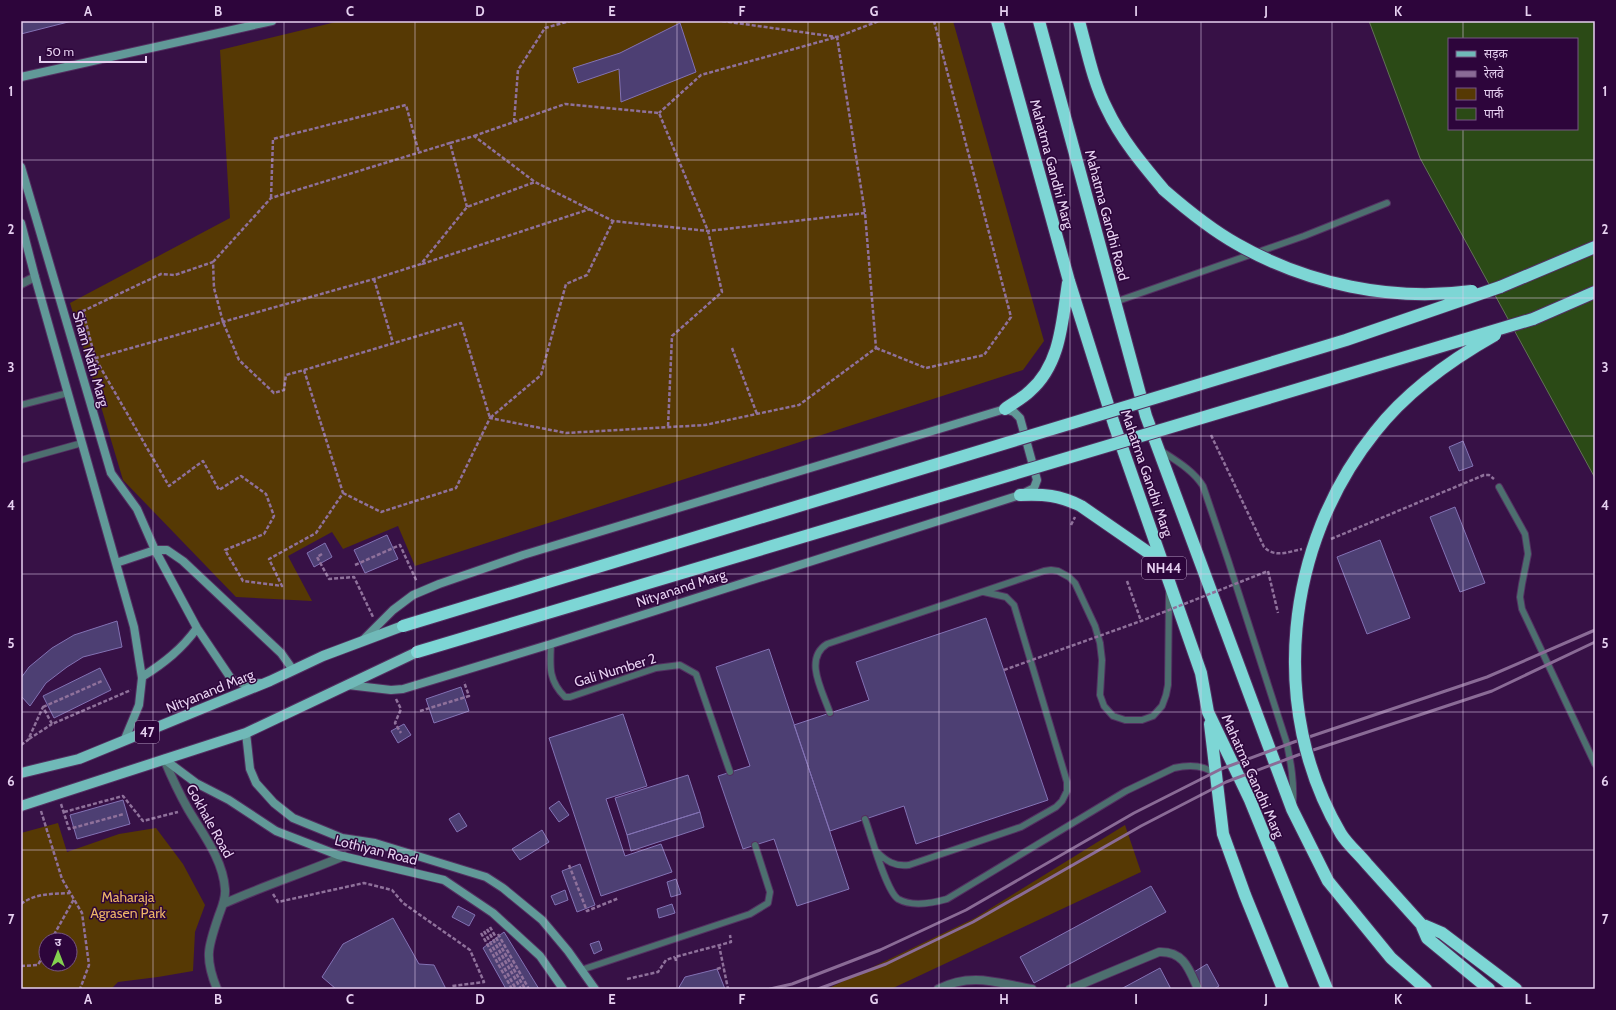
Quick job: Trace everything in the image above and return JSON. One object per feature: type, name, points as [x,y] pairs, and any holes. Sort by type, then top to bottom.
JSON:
[{"type":"highway","name":"Mahatma Gandhi Road","points":[[1039,21],[1146,416]]},
{"type":"highway","points":[[1078,21],[1106,109],[1123,138],[1164,190],[1198,219],[1236,244],[1277,264],[1320,279],[1364,289],[1410,294],[1455,293],[1500,287]]},
{"type":"highway","name":"Mahatma Gandhi Marg","points":[[997,25],[1068,281],[1114,424],[1201,673],[1208,712],[1250,800],[1327,989]]},
{"type":"highway","points":[[403,626],[1346,340],[1500,287],[1595,247]]},
{"type":"highway","points":[[1005,409],[1030,392],[1048,371],[1059,342],[1068,281]]},
{"type":"highway","points":[[1489,989],[1427,938],[1421,924],[1342,836],[1325,801],[1311,764],[1301,726],[1296,687],[1295,648],[1298,609],[1306,571],[1317,533],[1333,498],[1352,463],[1375,432],[1401,403],[1430,376],[1462,353],[1496,334],[1595,292]]},
{"type":"highway","points":[[417,652],[1533,319]]},
{"type":"highway","name":"Mahatma Gandhi Marg","points":[[1146,416],[1292,809],[1328,881],[1391,958],[1426,989]]},
{"type":"highway","points":[[1020,495],[1051,495],[1081,506],[1162,562]]},
{"type":"highway","points":[[1208,712],[1223,834],[1245,895],[1283,989]]},
{"type":"highway","points":[[1421,924],[1442,933],[1516,989]]},
{"type":"main road","points":[[21,77],[248,24],[272,21]]},
{"type":"main road","name":"Sham Nath Marg","points":[[21,167],[111,473],[137,509],[155,550],[197,628],[232,680],[242,683],[270,682]]},
{"type":"main road","points":[[21,223],[23,239],[134,627],[142,677],[138,705],[124,741]]},
{"type":"main road","name":"Nityanand Marg","points":[[348,684],[392,690],[460,672],[1020,495],[1034,488],[1037,480],[1020,418],[1018,414],[1005,409],[523,555],[439,584],[421,592],[392,610],[361,642]]},
{"type":"main road","points":[[116,563],[155,550],[167,550],[183,561],[281,653],[293,670]]},
{"type":"main road","name":"Nityanand Marg","points":[[21,773],[79,759],[270,682],[293,670],[403,626]]},
{"type":"main road","points":[[142,677],[168,660],[187,642],[197,628]]},
{"type":"main road","name":"47","points":[[21,806],[246,734],[417,652]]},
{"type":"main road","name":"Lothiyan Road","points":[[246,734],[250,769],[256,783],[274,803],[293,818],[342,838],[381,845],[486,877],[504,888],[542,920],[560,939],[595,989]]},
{"type":"main road","name":"Lothiyan Road","points":[[164,759],[196,783],[229,800],[276,831],[302,842],[344,856],[444,880],[493,913],[540,956],[563,989]]},
{"type":"street","points":[[21,284],[35,277]]},
{"type":"street","name":"Gokhale Road","points":[[164,759],[175,785],[203,833],[222,872],[226,890],[224,904],[213,932],[208,960],[210,971],[217,989]]},
{"type":"street","points":[[224,904],[268,885],[344,856]]},
{"type":"street","points":[[1070,989],[1159,952],[1168,952],[1181,958],[1198,989]]},
{"type":"street","points":[[938,989],[956,982],[971,980],[997,981],[1032,989]]},
{"type":"lane","points":[[1115,302],[1304,236],[1387,202]]},
{"type":"lane","points":[[21,405],[68,393]]},
{"type":"lane","points":[[21,460],[82,443]]},
{"type":"lane","points":[[1157,448],[1190,471],[1198,478],[1203,486],[1287,744],[1294,785],[1292,809]]},
{"type":"lane","points":[[1499,488],[1525,534],[1528,554],[1520,597],[1522,609],[1595,764]]},
{"type":"lane","points":[[830,713],[814,668],[815,660],[822,647],[827,644],[1044,571],[1051,570],[1058,571],[1069,577],[1075,583],[1098,635],[1102,660],[1100,695],[1104,706],[1113,716],[1125,720],[1133,721],[1153,716],[1162,706],[1168,691],[1169,582]]},
{"type":"lane","points":[[876,851],[884,859],[896,866],[909,865],[1021,827],[1056,807],[1062,801],[1067,791],[1067,782],[1014,605],[1006,597],[982,592]]},
{"type":"lane","name":"Gali Number 2","points":[[551,644],[551,675],[553,682],[565,697],[570,697],[656,668],[680,665],[696,674],[730,772]]},
{"type":"lane","points":[[865,819],[893,894],[899,899],[920,903],[939,901],[947,899],[1126,791],[1174,768],[1183,766],[1203,767],[1216,774]]},
{"type":"lane","points":[[581,970],[750,914],[768,903],[770,892],[755,845]]},
{"type":"path","points":[[514,122],[518,70],[545,28],[570,21]]},
{"type":"path","points":[[722,21],[837,37]]},
{"type":"path","points":[[343,493],[316,533],[269,559],[282,586],[243,581],[225,550],[264,534],[274,516],[266,494],[241,476],[219,490],[203,461],[169,486],[95,358],[83,311],[161,274],[175,275],[213,262],[271,198],[450,144],[565,104],[659,113],[701,75],[837,37],[879,21]]},
{"type":"path","points":[[876,348],[926,368],[984,355],[1011,317],[934,21]]},
{"type":"path","points":[[837,37],[865,213],[876,348]]},
{"type":"path","points":[[271,198],[273,139],[406,106],[419,153]]},
{"type":"path","points":[[659,113],[708,231],[722,292],[672,336],[668,427]]},
{"type":"path","points":[[474,136],[535,182],[613,221],[708,231],[865,213]]},
{"type":"path","points":[[450,144],[467,207]]},
{"type":"path","points":[[421,264],[467,207],[535,182]]},
{"type":"path","points":[[79,363],[374,279],[590,209]]},
{"type":"path","points":[[304,370],[343,493],[381,512],[456,488],[490,418],[541,375],[566,284],[587,275],[613,221]]},
{"type":"path","points":[[213,262],[214,288],[223,322],[239,360],[274,392],[284,390],[286,375],[460,323],[490,418]]},
{"type":"path","points":[[374,279],[393,343]]},
{"type":"path","points":[[732,348],[757,414]]},
{"type":"path","points":[[490,418],[566,433],[705,425],[799,405],[876,348]]},
{"type":"path","points":[[355,565],[400,545],[421,592]]},
{"type":"path","points":[[322,554],[317,557],[329,579],[354,577],[377,626]]},
{"type":"path","points":[[1004,670],[1141,621],[1268,571],[1278,613]]},
{"type":"path","points":[[1127,581],[1141,621]]},
{"type":"path","points":[[420,711],[469,696],[460,672]]},
{"type":"path","points":[[28,740],[44,707],[102,681]]},
{"type":"path","points":[[21,745],[52,724],[141,686]]},
{"type":"path","points":[[392,690],[401,709],[395,723],[401,733]]},
{"type":"path","points":[[44,707],[52,724]]},
{"type":"path","points":[[59,795],[69,829],[124,814]]},
{"type":"path","points":[[64,812],[123,796],[143,821],[188,809]]},
{"type":"path","points":[[38,801],[62,879],[82,913],[89,964],[80,989]]},
{"type":"path","points":[[569,865],[587,911],[619,898]]},
{"type":"path","points":[[268,885],[278,902],[364,883],[392,890],[403,903],[470,950],[484,982],[452,986]]},
{"type":"path","points":[[21,904],[31,897],[70,893]]},
{"type":"path","points":[[55,932],[74,899]]},
{"type":"path","points":[[490,927],[521,989]]},
{"type":"path","points":[[490,927],[525,989]]},
{"type":"path","points":[[490,927],[529,989]]},
{"type":"path","points":[[512,989],[482,932],[516,989]]},
{"type":"path","points":[[627,979],[658,972],[666,960],[731,942],[730,934]]},
{"type":"path","points":[[719,945],[728,989]]},
{"type":"path","points":[[675,957],[676,961]]},
{"type":"path","points":[[21,966],[38,966]]},
{"type":"path","points":[[717,968],[723,967]]},
{"type":"green space","points":[[340,21],[953,21],[1044,341],[1023,370],[415,566],[398,526],[343,549],[332,532],[288,556],[312,601],[236,597],[123,480],[70,303],[230,218],[220,50]]},
{"type":"green space","name":"Maharaja Agrasen Park","points":[[58,823],[67,852],[119,834],[156,828],[183,864],[205,905],[195,932],[193,971],[118,982],[111,989],[21,989],[21,833]]},
{"type":"green space","points":[[1125,825],[1141,872],[891,989],[827,989],[975,918]]},
{"type":"water","points":[[1369,21],[1595,21],[1595,478],[1420,158]]},
{"type":"building","points":[[21,21],[72,21],[21,34]]},
{"type":"building","points":[[680,23],[696,72],[621,102],[619,69],[578,83],[573,68],[620,53]]},
{"type":"building","points":[[1463,441],[1473,466],[1459,471],[1449,447]]},
{"type":"building","points":[[1455,507],[1485,583],[1460,592],[1430,517]]},
{"type":"building","points":[[387,535],[398,559],[365,573],[354,550]]},
{"type":"building","points":[[1380,540],[1410,618],[1367,634],[1337,557]]},
{"type":"building","points":[[325,543],[332,557],[314,567],[307,553]]},
{"type":"building","points":[[986,618],[1048,800],[916,844],[904,806],[830,831],[794,725],[869,700],[856,662]]},
{"type":"building","points":[[117,621],[122,647],[83,657],[67,667],[46,683],[30,706],[21,696],[21,678],[29,667],[52,648],[74,635]]},
{"type":"building","points":[[769,649],[849,889],[797,906],[774,839],[743,849],[718,776],[750,766],[716,667]]},
{"type":"building","points":[[100,668],[111,690],[54,718],[43,696]]},
{"type":"building","points":[[461,687],[469,711],[434,723],[426,699]]},
{"type":"building","points":[[623,714],[647,786],[606,799],[625,856],[661,844],[672,872],[601,896],[549,738]]},
{"type":"building","points":[[404,724],[411,735],[398,743],[391,731]]},
{"type":"building","points":[[688,775],[700,812],[627,835],[615,798]]},
{"type":"building","points":[[123,800],[130,824],[77,839],[70,815]]},
{"type":"building","points":[[559,801],[569,815],[559,822],[549,808]]},
{"type":"building","points":[[700,812],[704,827],[631,851],[627,835]]},
{"type":"building","points":[[459,813],[467,826],[457,832],[449,819]]},
{"type":"building","points":[[542,830],[549,842],[520,860],[512,849]]},
{"type":"building","points":[[580,864],[595,905],[577,912],[562,871]]},
{"type":"building","points":[[676,879],[681,894],[671,897],[667,882]]},
{"type":"building","points":[[1151,886],[1166,912],[1034,983],[1020,957]]},
{"type":"building","points":[[565,890],[568,900],[555,905],[551,896]]},
{"type":"building","points":[[672,904],[675,913],[659,918],[657,909]]},
{"type":"building","points":[[458,906],[475,915],[469,926],[452,917]]},
{"type":"building","points":[[393,918],[419,964],[434,965],[446,989],[336,989],[322,977],[343,944]]},
{"type":"building","points":[[504,932],[539,989],[506,989],[483,948]]},
{"type":"building","points":[[599,941],[602,950],[594,954],[590,944]]},
{"type":"building","points":[[1207,964],[1219,986],[1214,989],[1203,989],[1194,972]]},
{"type":"building","points":[[1160,968],[1171,989],[1121,989]]},
{"type":"building","points":[[717,969],[725,989],[678,989],[685,977]]},
{"type":"railway","points":[[770,989],[792,984],[880,950],[966,910],[1134,813],[1221,769],[1294,742],[1487,677],[1595,630]]},
{"type":"railway","points":[[818,989],[886,964],[973,922],[1141,826],[1226,782],[1298,755],[1492,691],[1595,642]]}]
